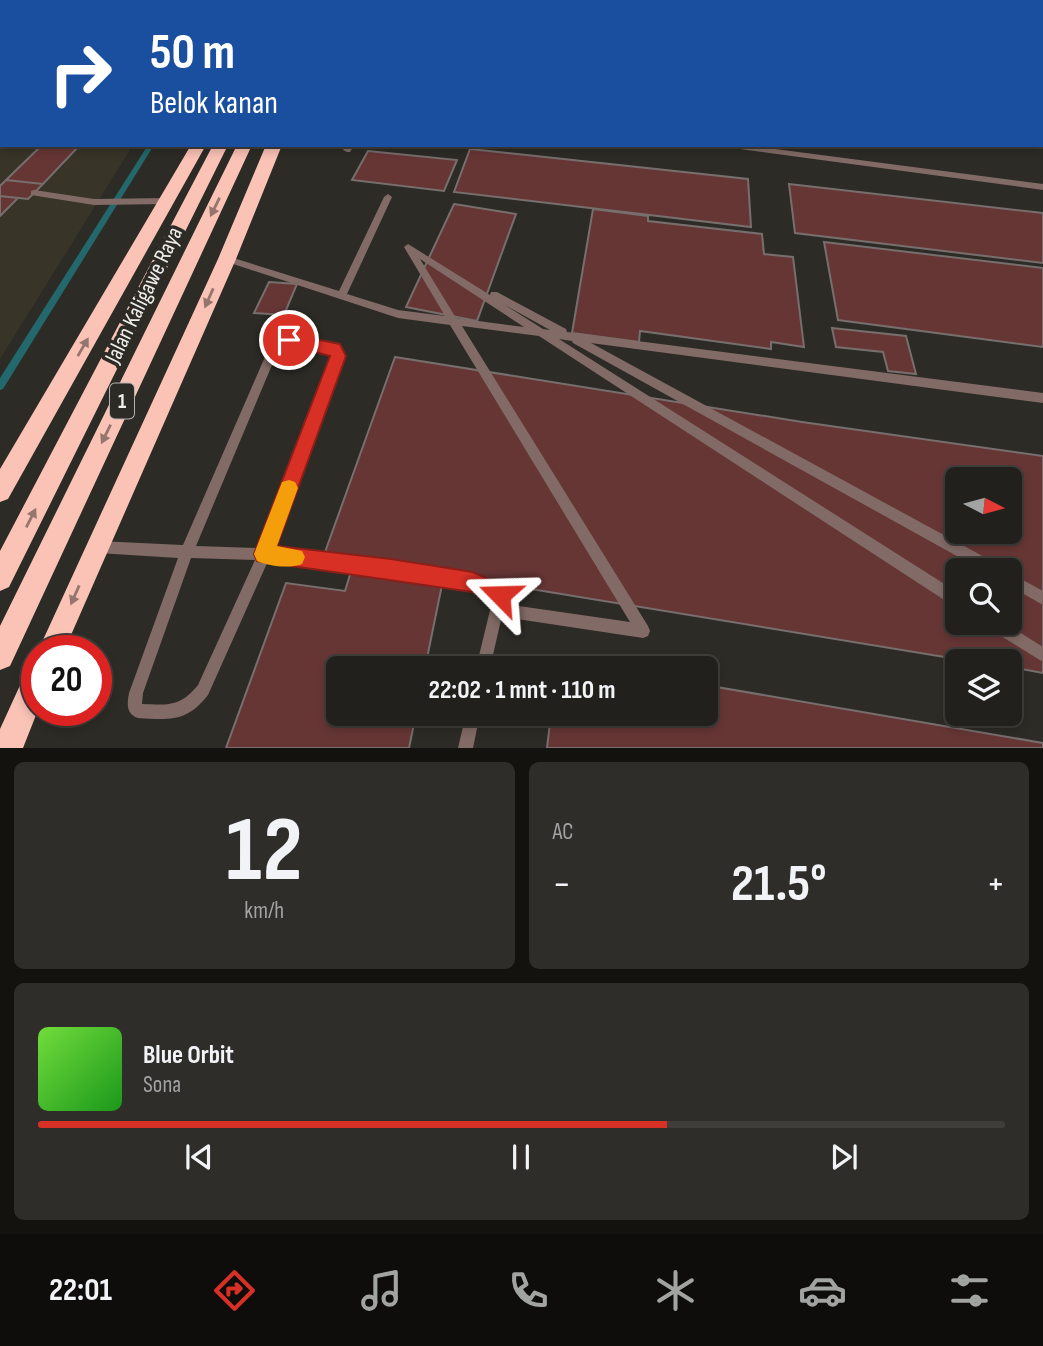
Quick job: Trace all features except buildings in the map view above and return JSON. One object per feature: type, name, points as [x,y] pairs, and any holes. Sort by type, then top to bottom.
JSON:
[{"type":"highway","points":[[0,491],[198,147]]},
{"type":"highway","name":"Jalan Kaligawe Raya","points":[[0,578],[220,147]]},
{"type":"highway","name":"Jalan Kaligawe Raya","points":[[0,656],[244,147]]},
{"type":"highway","points":[[57,635],[227,259],[273,147]]},
{"type":"highway","points":[[7,747],[21,716]]},
{"type":"lane","points":[[740,147],[1043,187]]},
{"type":"lane","points":[[34,193],[94,202],[167,201]]},
{"type":"lane","points":[[342,295],[388,197]]},
{"type":"lane","points":[[408,247],[972,558]]},
{"type":"lane","points":[[96,547],[264,554],[391,569],[473,582],[500,595],[508,606],[517,612],[643,631],[408,247]]},
{"type":"lane","points":[[408,247],[945,592]]},
{"type":"lane","points":[[227,259],[398,314],[1043,398]]},
{"type":"lane","points":[[289,340],[334,348],[338,356],[264,554],[203,690],[192,705],[178,713],[138,711],[134,705],[135,693],[187,552],[273,351],[289,340]]},
{"type":"lane","points":[[1022,586],[1043,598]]},
{"type":"lane","points":[[487,656],[500,595]]},
{"type":"lane","points":[[1011,635],[1043,656]]},
{"type":"lane","points":[[466,747],[470,726]]},
{"type":"shaded area","points":[[0,147],[132,147],[0,359]]},
{"type":"waterway","points":[[0,386],[150,147]]},
{"type":"slow traffic","points":[[289,488],[264,554],[295,557]]},
{"type":"route","points":[[289,340],[334,348],[338,356],[264,554],[473,582],[500,595]]}]
